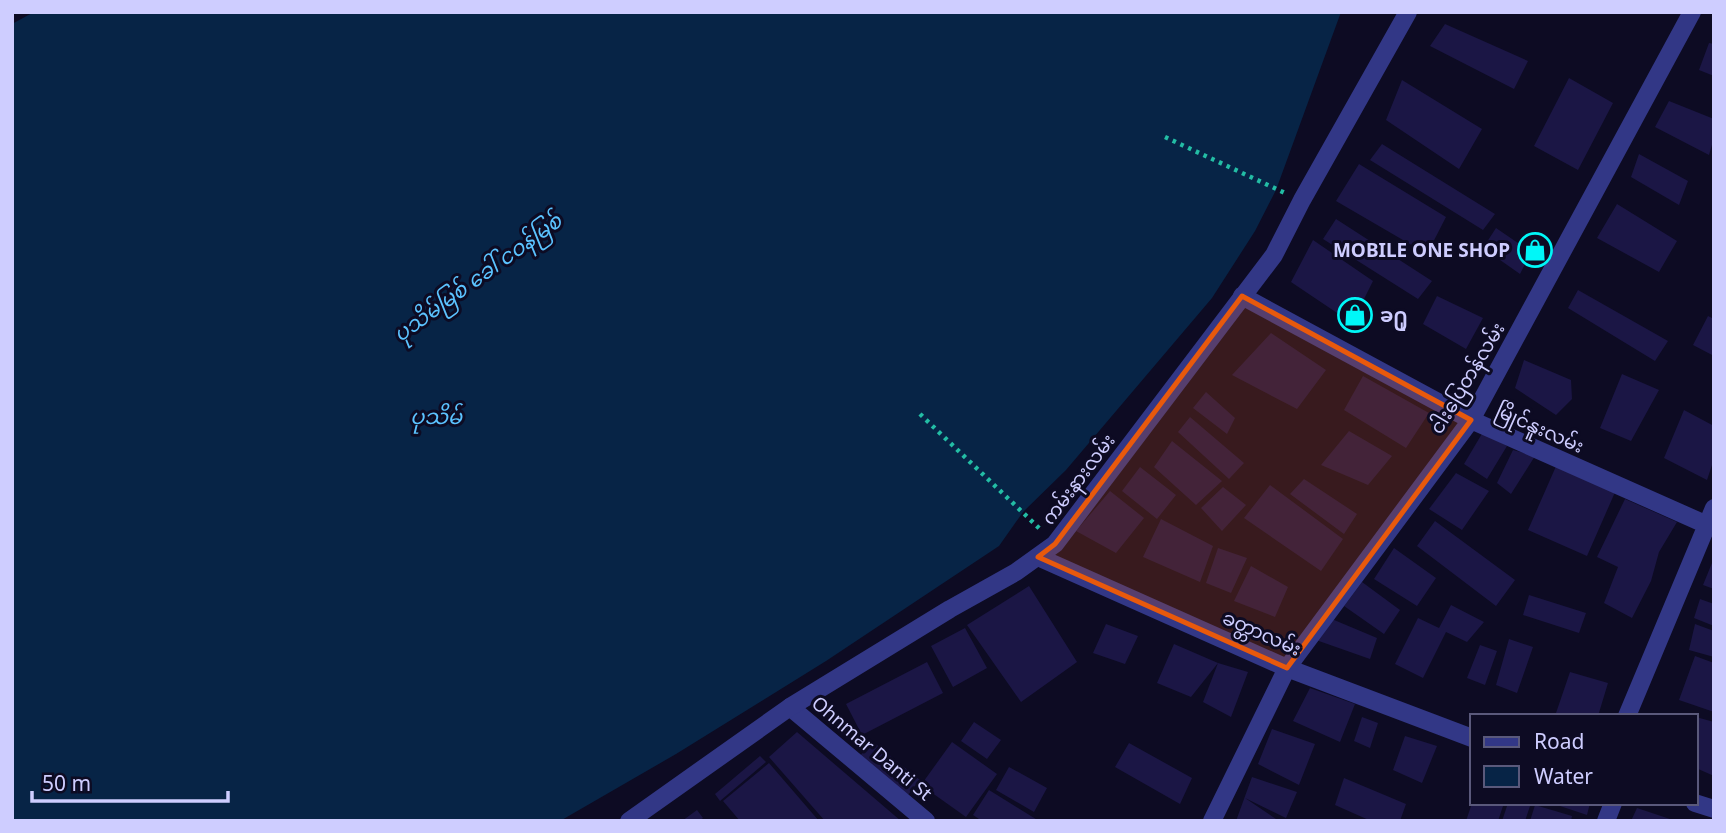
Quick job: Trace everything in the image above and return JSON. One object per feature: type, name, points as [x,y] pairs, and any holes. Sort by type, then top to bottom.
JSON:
[{"type":"street","name":"ကမ်းနားလမ်း","points":[[629,821],[790,707],[1038,557],[1055,544],[1274,256],[1301,200],[1408,12]]},
{"type":"street","name":"ငါးပြေတန်လမ်း","points":[[1212,821],[1287,668],[1471,420],[1692,12]]},
{"type":"street","name":"မြိုင်နူးလမ်း","points":[[1242,296],[1471,420],[1710,527]]},
{"type":"street","points":[[1628,714],[1710,527],[1714,508]]},
{"type":"street","name":"ခတ္တာလမ်း","points":[[1038,557],[1287,668],[1470,737]]},
{"type":"street","name":"Ohnmar Danti St","points":[[790,707],[926,821]]},
{"type":"path","points":[[1165,137],[1301,200]]},
{"type":"path","points":[[920,414],[1055,544]]},
{"type":"highlighted area","points":[[1242,296],[1471,420],[1287,668],[1038,557],[1055,544]]},
{"type":"water","name":"ပုသိမ်","points":[[34,12],[1341,12],[1276,190],[1255,231],[1212,298],[1066,470],[1023,512],[999,546],[826,661],[676,754],[560,821],[12,821],[12,24]]},
{"type":"building","points":[[1445,24],[1528,61],[1514,89],[1430,46]]},
{"type":"building","points":[[1709,43],[1714,44],[1714,76],[1699,70]]},
{"type":"building","points":[[1569,78],[1613,103],[1578,170],[1534,146]]},
{"type":"building","points":[[1402,80],[1482,129],[1459,169],[1386,120]]},
{"type":"building","points":[[1669,101],[1714,119],[1714,138],[1709,155],[1655,127]]},
{"type":"building","points":[[1382,144],[1495,214],[1483,230],[1370,160]]},
{"type":"building","points":[[1639,154],[1688,181],[1679,205],[1631,177]]},
{"type":"building","points":[[1359,164],[1446,217],[1427,254],[1336,201]]},
{"type":"building","points":[[1617,204],[1677,241],[1659,272],[1597,238]]},
{"type":"building","points":[[1336,219],[1432,281],[1418,299],[1323,239]]},
{"type":"building","points":[[1496,228],[1531,252],[1520,274],[1483,248]]},
{"type":"building","points":[[1313,240],[1373,281],[1352,323],[1291,282]]},
{"type":"building","points":[[1578,290],[1668,341],[1655,361],[1568,308]]},
{"type":"building","points":[[1437,296],[1483,318],[1466,349],[1423,324]]},
{"type":"building","points":[[1708,316],[1714,319],[1714,356],[1693,345]]},
{"type":"building","points":[[1271,333],[1326,370],[1297,409],[1232,375]]},
{"type":"building","points":[[1524,360],[1571,380],[1572,399],[1556,415],[1515,388]]},
{"type":"building","points":[[1622,374],[1659,390],[1631,441],[1600,428]]},
{"type":"building","points":[[1363,376],[1429,413],[1406,448],[1344,410]]},
{"type":"building","points":[[1206,392],[1235,418],[1227,434],[1193,408]]},
{"type":"building","points":[[1684,410],[1714,426],[1714,459],[1707,480],[1664,458]]},
{"type":"building","points":[[1190,417],[1244,463],[1229,479],[1178,432]]},
{"type":"building","points":[[1349,431],[1392,456],[1368,485],[1321,465]]},
{"type":"building","points":[[1483,432],[1507,446],[1487,479],[1464,464]]},
{"type":"building","points":[[1172,441],[1222,481],[1196,505],[1154,467]]},
{"type":"building","points":[[1513,450],[1535,456],[1511,494],[1497,483]]},
{"type":"building","points":[[1557,464],[1616,490],[1587,556],[1528,530]]},
{"type":"building","points":[[1140,467],[1176,495],[1157,519],[1122,491]]},
{"type":"building","points":[[1456,473],[1489,491],[1462,530],[1429,509]]},
{"type":"building","points":[[1304,479],[1357,514],[1344,534],[1290,494]]},
{"type":"building","points":[[1270,485],[1343,539],[1321,571],[1244,518]]},
{"type":"building","points":[[1223,487],[1246,505],[1222,531],[1201,508]]},
{"type":"building","points":[[1110,491],[1144,518],[1116,553],[1076,531]]},
{"type":"building","points":[[1625,499],[1677,522],[1659,552],[1651,581],[1632,618],[1604,603],[1618,567],[1597,557]]},
{"type":"building","points":[[1161,519],[1213,546],[1200,582],[1143,557]]},
{"type":"building","points":[[1435,521],[1515,580],[1496,606],[1417,546]]},
{"type":"building","points":[[1218,548],[1247,558],[1231,593],[1206,583]]},
{"type":"building","points":[[1394,548],[1436,578],[1417,606],[1374,579]]},
{"type":"building","points":[[1714,558],[1714,589],[1703,585]]},
{"type":"building","points":[[1251,566],[1288,587],[1275,617],[1234,601]]},
{"type":"building","points":[[1362,582],[1400,610],[1384,634],[1344,606]]},
{"type":"building","points":[[1029,586],[1077,662],[1021,702],[967,625]]},
{"type":"building","points":[[1529,595],[1586,613],[1579,633],[1523,615]]},
{"type":"building","points":[[1700,599],[1714,604],[1714,626],[1694,618]]},
{"type":"building","points":[[1451,605],[1484,622],[1467,642],[1446,632],[1423,678],[1395,664],[1418,618],[1439,628]]},
{"type":"building","points":[[1327,617],[1377,638],[1370,659],[1316,640]]},
{"type":"building","points":[[1106,624],[1138,636],[1125,664],[1093,653]]},
{"type":"building","points":[[1695,624],[1714,631],[1714,657],[1689,650]]},
{"type":"building","points":[[965,628],[987,668],[953,687],[931,646]]},
{"type":"building","points":[[1509,639],[1533,647],[1517,693],[1496,685]]},
{"type":"building","points":[[1174,644],[1218,663],[1191,697],[1157,683]]},
{"type":"building","points":[[1480,645],[1497,651],[1485,685],[1467,678]]},
{"type":"building","points":[[1695,656],[1714,663],[1714,712],[1679,700]]},
{"type":"building","points":[[927,662],[943,693],[862,735],[846,704]]},
{"type":"building","points":[[1218,663],[1248,672],[1231,717],[1203,702]]},
{"type":"building","points":[[1570,672],[1608,683],[1599,714],[1556,713]]},
{"type":"building","points":[[1310,688],[1355,704],[1340,742],[1293,721]]},
{"type":"building","points":[[1362,717],[1378,723],[1370,748],[1354,741]]},
{"type":"building","points":[[1698,718],[1714,722],[1714,776],[1698,769]]},
{"type":"building","points":[[974,722],[1001,740],[987,759],[961,741]]},
{"type":"building","points":[[1272,729],[1315,744],[1299,785],[1258,764]]},
{"type":"building","points":[[797,732],[901,821],[825,821],[769,757]]},
{"type":"building","points":[[1405,736],[1437,746],[1422,783],[1393,770]]},
{"type":"building","points":[[872,741],[920,780],[908,795],[860,756]]},
{"type":"building","points":[[952,742],[997,774],[966,817],[921,785]]},
{"type":"building","points":[[1129,743],[1192,778],[1180,804],[1115,767]]},
{"type":"building","points":[[760,756],[766,762],[720,801],[715,794]]},
{"type":"building","points":[[769,763],[819,821],[740,821],[723,801]]},
{"type":"building","points":[[1009,767],[1047,788],[1034,812],[996,790]]},
{"type":"building","points":[[1252,777],[1297,792],[1286,818],[1245,798],[1279,821],[1236,821]]},
{"type":"building","points":[[1344,778],[1406,804],[1400,821],[1371,821],[1335,805]]},
{"type":"building","points":[[989,790],[1039,821],[982,821],[973,815]]},
{"type":"building","points":[[1471,805],[1503,805],[1498,821],[1466,821]]},
{"type":"building","points":[[1507,805],[1530,805],[1525,821],[1502,821]]},
{"type":"building","points":[[1535,805],[1572,816],[1571,821],[1530,821]]},
{"type":"building","points":[[1557,805],[1590,805],[1587,815]]},
{"type":"building","points":[[1637,808],[1673,820],[1673,821],[1631,821]]},
{"type":"building","points":[[697,810],[703,818],[699,821],[682,821]]},
{"type":"place","name":"MOBILE ONE SHOP","points":[[1535,250]]},
{"type":"place","name":"ခ႐ု","points":[[1355,315]]},
{"type":"water label","name":"ပုသိမ်မြစ် ခေါ် ငဝန်မြစ်","points":[[477,277]]}]
